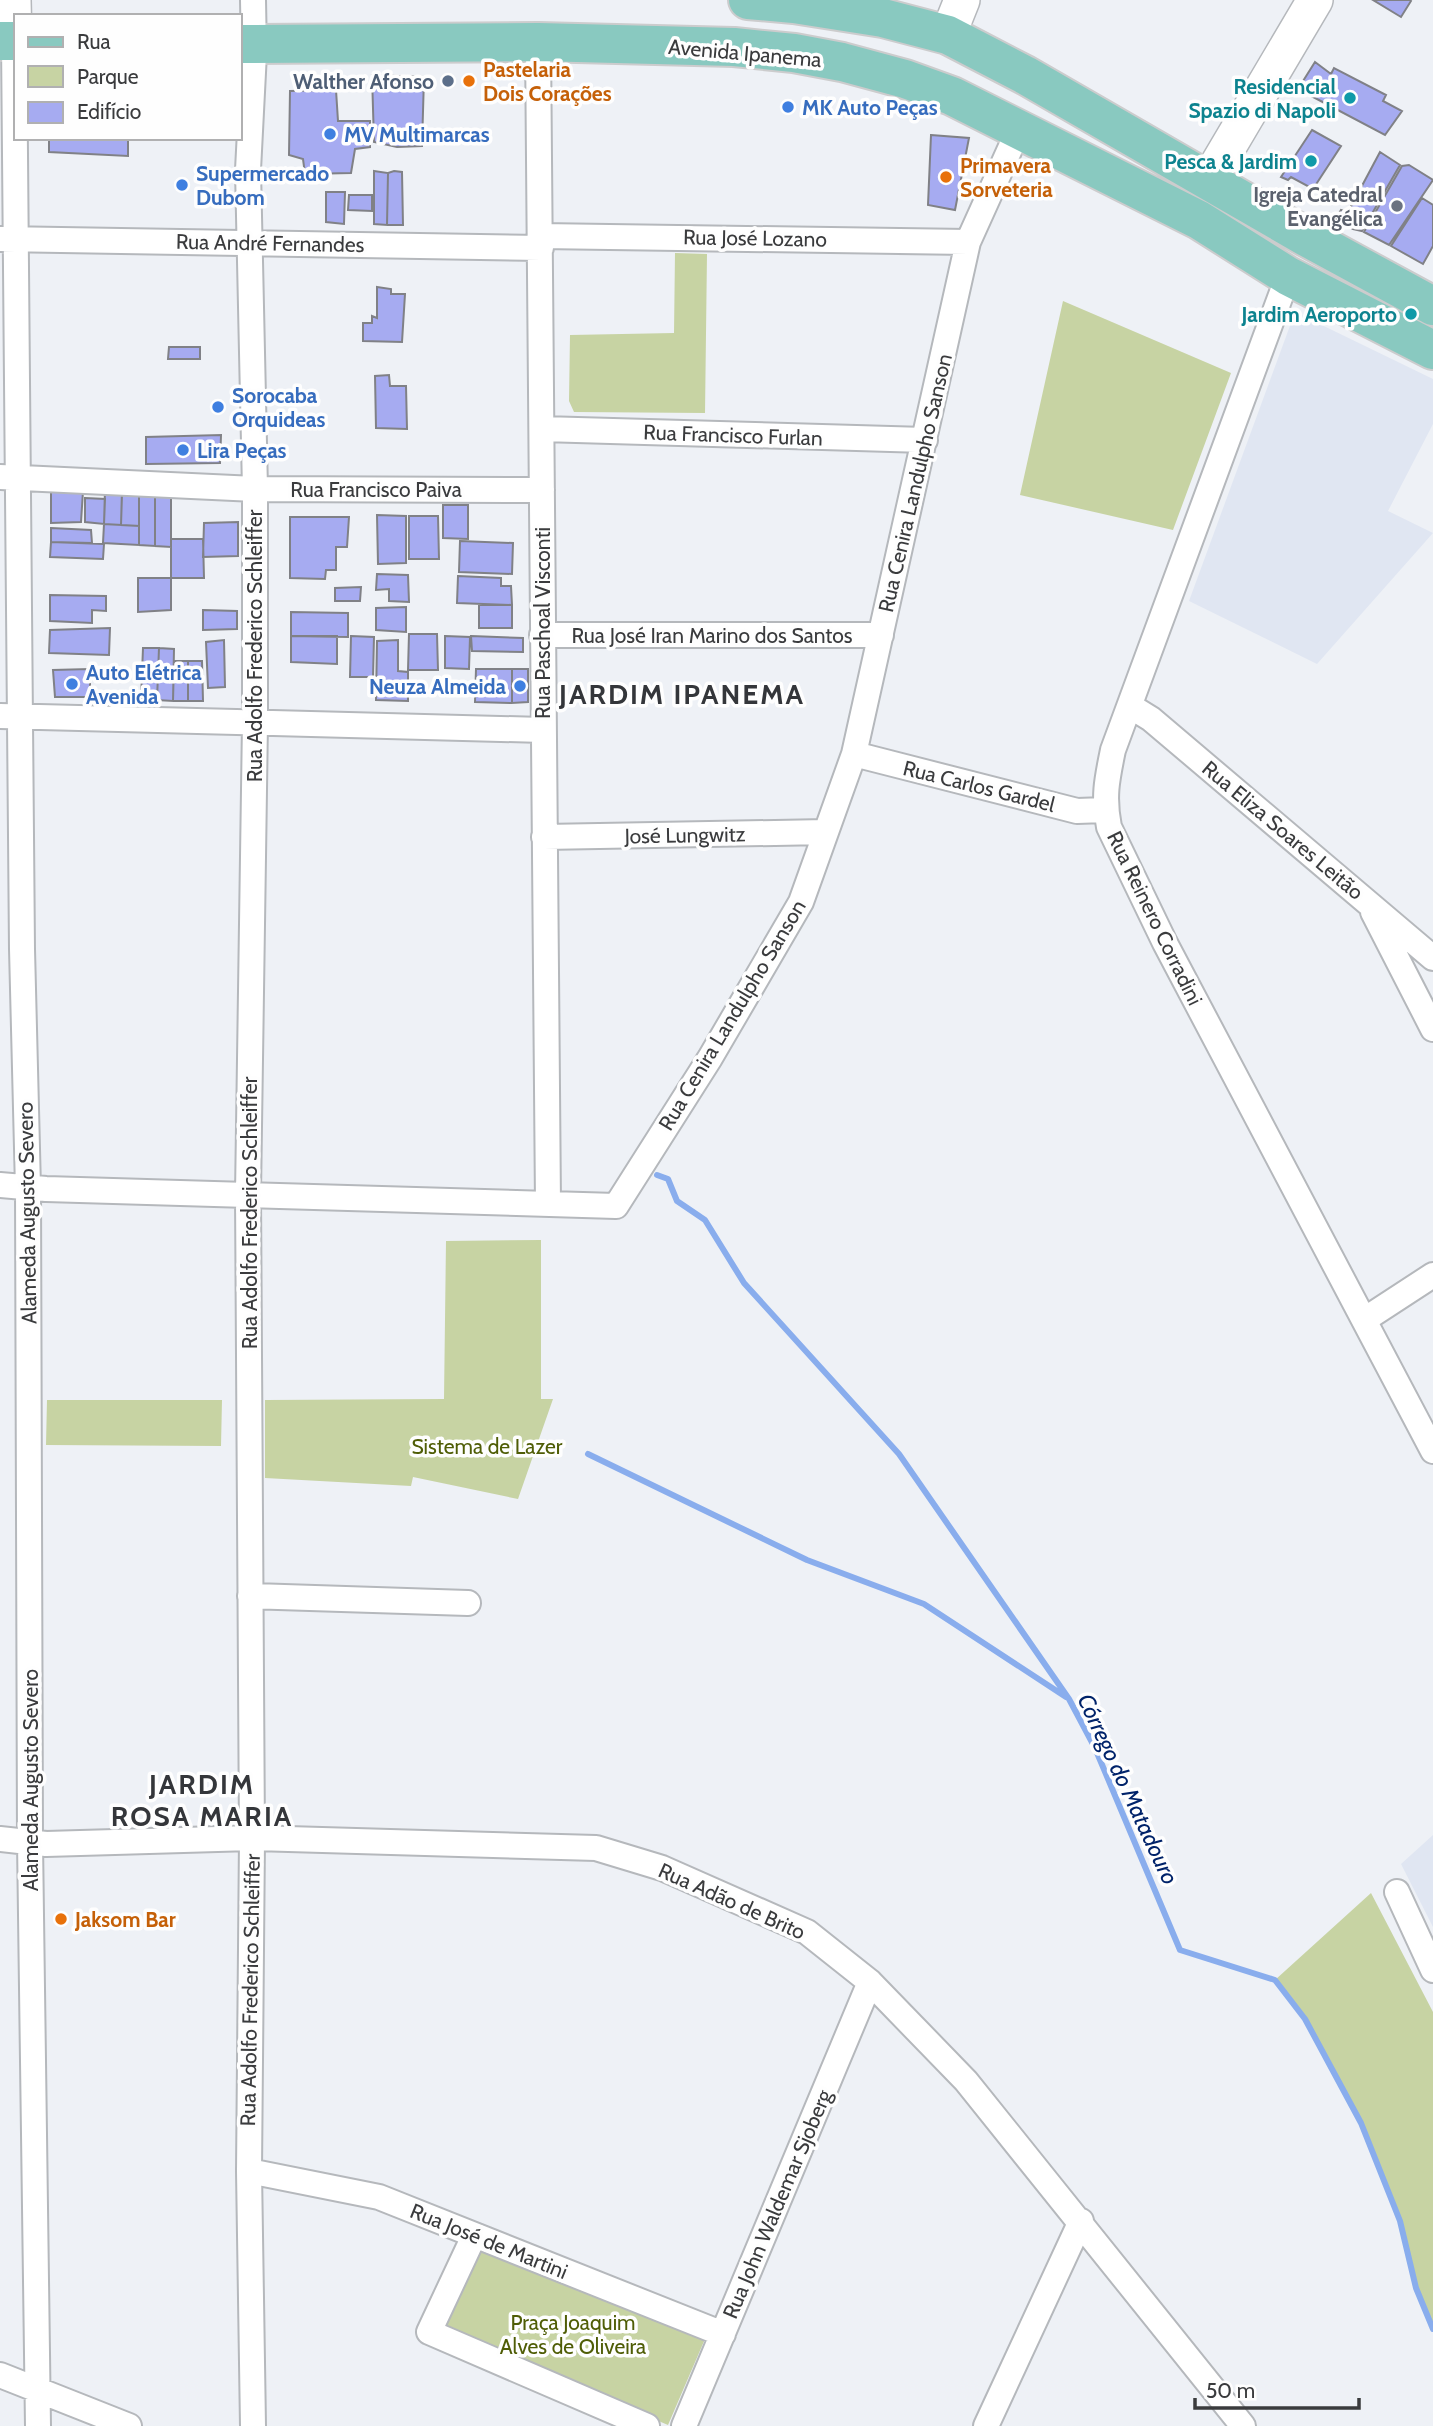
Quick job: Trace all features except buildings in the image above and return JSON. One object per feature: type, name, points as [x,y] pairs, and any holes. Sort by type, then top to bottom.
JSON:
[{"type":"main road","name":"Alameda Augusto Severo","points":[[10,41],[13,0]]},
{"type":"main road","points":[[748,0],[794,4],[883,18],[948,35],[1025,75],[1306,237],[1433,306]]},
{"type":"main road","points":[[952,96],[944,56],[948,35],[962,0]]},
{"type":"main road","points":[[1208,180],[1315,0]]},
{"type":"main road","name":"Avenida Ipanema","points":[[247,45],[538,42],[734,47],[794,53],[842,62],[905,79],[952,96],[1199,220],[1288,276],[1433,350]]},
{"type":"street","name":"Rua Adolfo Frederico Schleiffer","points":[[253,0],[247,45],[248,242],[255,489],[255,722],[248,1194],[252,1838],[249,2171],[253,2426]]},
{"type":"street","name":"Alameda Augusto Severo","points":[[10,41],[8,239],[11,948],[28,1188],[30,1842],[38,2426]]},
{"type":"street","name":"Rua Paschoal Visconti","points":[[538,42],[548,1204]]},
{"type":"street","name":"Rua Cenira Landulpho Sanson","points":[[0,1185],[616,1206],[710,1058],[801,902],[854,754],[968,242],[1019,129]]},
{"type":"street","name":"Rua André Fernandes","points":[[8,239],[541,242]]},
{"type":"street","name":"Rua José Lozano","points":[[541,242],[968,242]]},
{"type":"street","name":"Rua Reinero Corradini","points":[[1288,276],[1113,750],[1105,789],[1105,810],[1109,827],[1165,943],[1433,1451]]},
{"type":"street","name":"Rua Francisco Furlan","points":[[542,429],[925,440]]},
{"type":"street","name":"Rua Francisco Paiva","points":[[9,477],[255,489],[542,491]]},
{"type":"street","name":"Rua José Iran Marino dos Santos","points":[[542,635],[881,635]]},
{"type":"street","name":"Rua Eliza Soares Leitão","points":[[1130,706],[1151,719],[1433,958]]},
{"type":"street","points":[[10,717],[543,730]]},
{"type":"street","name":"Rua Carlos Gardel","points":[[854,754],[1077,811],[1105,810]]},
{"type":"street","name":"José Lungwitz","points":[[544,837],[826,832]]},
{"type":"street","points":[[1368,902],[1433,1029]]},
{"type":"street","points":[[1364,1320],[1433,1275]]},
{"type":"street","points":[[250,1596],[468,1603]]},
{"type":"street","name":"Rua Adão de Brito","points":[[0,1839],[46,1844],[252,1838],[596,1848],[662,1868],[807,1932],[870,1982],[966,2081],[1243,2426]]},
{"type":"street","points":[[1397,1892],[1433,1970]]},
{"type":"street","name":"Rua John Waldemar Sjoberg","points":[[684,2426],[870,1982]]},
{"type":"street","name":"Rua José de Martini","points":[[249,2171],[379,2197],[723,2334]]},
{"type":"street","points":[[986,2426],[1081,2221]]},
{"type":"street","points":[[474,2236],[429,2332],[647,2426]]},
{"type":"street","points":[[0,2375],[129,2426]]},
{"type":"shaded area","points":[[1295,312],[1433,379],[1433,424],[1388,511],[1433,533],[1317,664],[1189,601]]},
{"type":"shaded area","points":[[1433,1835],[1433,1927],[1401,1864]]},
{"type":"green space","points":[[675,253],[707,254],[705,413],[574,412],[569,401],[570,335],[674,333]]},
{"type":"green space","points":[[1063,301],[1231,373],[1173,530],[1020,495]]},
{"type":"green space","name":"Sistema de Lazer","points":[[541,1240],[541,1399],[553,1399],[518,1499],[413,1477],[411,1486],[265,1478],[265,1400],[444,1399],[446,1241]]},
{"type":"green space","points":[[47,1400],[222,1400],[221,1446],[46,1445]]},
{"type":"green space","points":[[1371,1893],[1433,2012],[1433,2329],[1416,2288],[1399,2217],[1361,2123],[1305,2019],[1275,1980]]},
{"type":"green space","name":"Praça Joaquim Alves de Oliveira","points":[[478,2243],[705,2339],[668,2425],[441,2329]]},
{"type":"waterway","name":"Córrego do Matadouro","points":[[657,1175],[668,1179],[677,1201],[705,1220],[744,1283],[899,1454],[1069,1699],[1095,1748],[1180,1950],[1275,1980],[1305,2019],[1361,2123],[1400,2221],[1416,2288],[1433,2329]]},
{"type":"waterway","points":[[588,1454],[807,1560],[924,1604],[1066,1697]]},
{"type":"place","name":"Walther Afonso","points":[[448,81]]},
{"type":"place","name":"Pastelaria Dois Corações","points":[[469,81]]},
{"type":"place","name":"Residencial Spazio di Napoli","points":[[1350,98]]},
{"type":"place","name":"MK Auto Peças","points":[[788,107]]},
{"type":"place","name":"MV Multimarcas","points":[[330,134]]},
{"type":"place","name":"Pesca & Jardim","points":[[1311,161]]},
{"type":"place","name":"Primavera Sorveteria","points":[[946,177]]},
{"type":"place","name":"Supermercado Dubom","points":[[182,185]]},
{"type":"place","name":"Igreja Catedral Evangélica","points":[[1397,206]]},
{"type":"place","name":"Jardim Aeroporto","points":[[1411,314]]},
{"type":"place","name":"Sorocaba Orquideas","points":[[218,407]]},
{"type":"place","name":"Lira Peças","points":[[183,450]]},
{"type":"place","name":"Auto Elétrica Avenida","points":[[72,684]]},
{"type":"place","name":"Neuza Almeida","points":[[520,686]]},
{"type":"place","name":"Jaksom Bar","points":[[61,1919]]},
{"type":"district","name":"JARDIM IPANEMA","points":[[682,694]]},
{"type":"district","name":"JARDIM ROSA MARIA","points":[[202,1800]]}]
